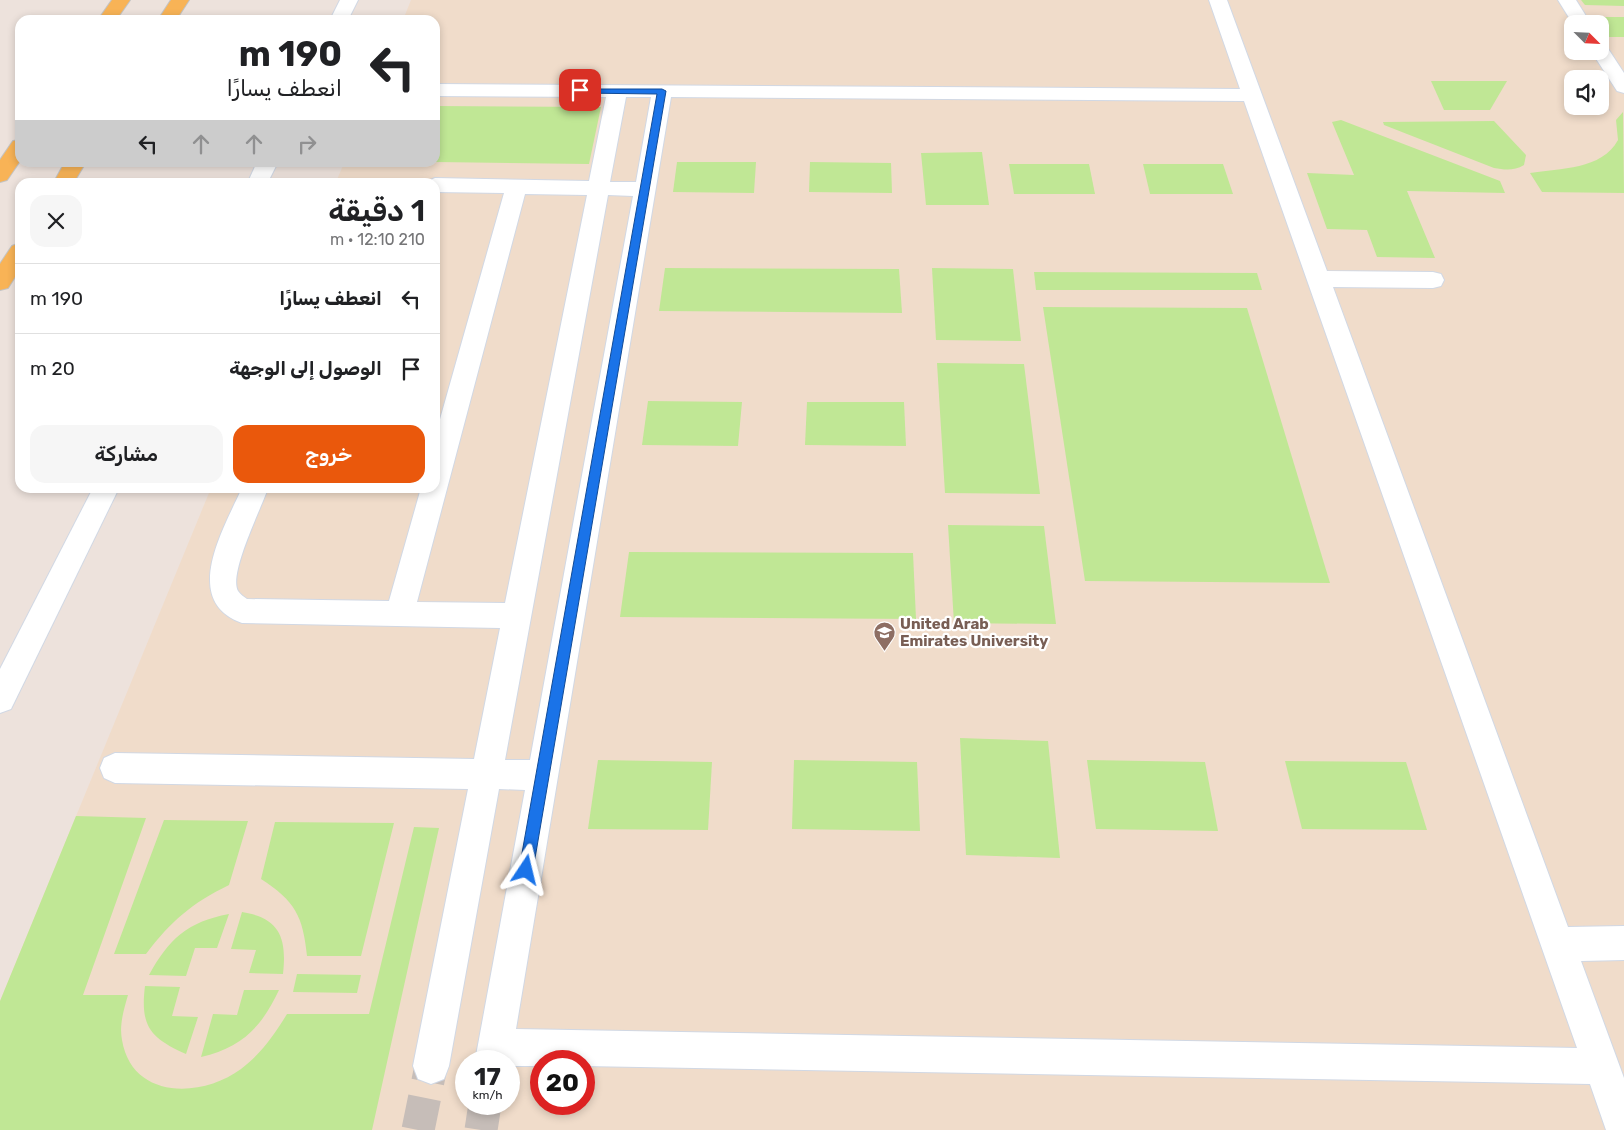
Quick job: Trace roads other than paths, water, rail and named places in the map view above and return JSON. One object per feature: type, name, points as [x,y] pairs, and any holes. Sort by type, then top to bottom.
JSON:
[{"type":"main road","points":[[110,15],[121,0]]},
{"type":"main road","points":[[170,15],[180,0]]},
{"type":"main road","points":[[0,175],[15,153]]},
{"type":"main road","points":[[66,178],[73,167]]},
{"type":"main road","points":[[0,282],[15,259]]},
{"type":"lane","points":[[342,15],[349,0]]},
{"type":"lane","points":[[1218,0],[1624,1128]]},
{"type":"lane","points":[[1567,0],[1576,15]]},
{"type":"lane","points":[[1606,60],[1624,87]]},
{"type":"lane","points":[[440,90],[1252,95]]},
{"type":"lane","points":[[431,1066],[617,91]]},
{"type":"lane","points":[[495,1050],[662,91]]},
{"type":"lane","points":[[440,185],[644,188]]},
{"type":"lane","points":[[440,465],[516,186]]},
{"type":"lane","points":[[1318,279],[1433,280]]},
{"type":"lane","points":[[0,699],[103,493]]},
{"type":"lane","points":[[253,493],[223,574],[222,590],[229,602],[242,611],[516,616]]},
{"type":"lane","points":[[399,615],[433,493]]},
{"type":"lane","points":[[115,768],[542,776]]},
{"type":"lane","points":[[1558,944],[1624,943]]},
{"type":"lane","points":[[520,1054],[1602,1066]]},
{"type":"tunnel","points":[[418,1130],[431,1066]]},
{"type":"tunnel","points":[[481,1130],[483,1115]]},
{"type":"place","name":"United Arab Emirates University","points":[[884,652]]}]
